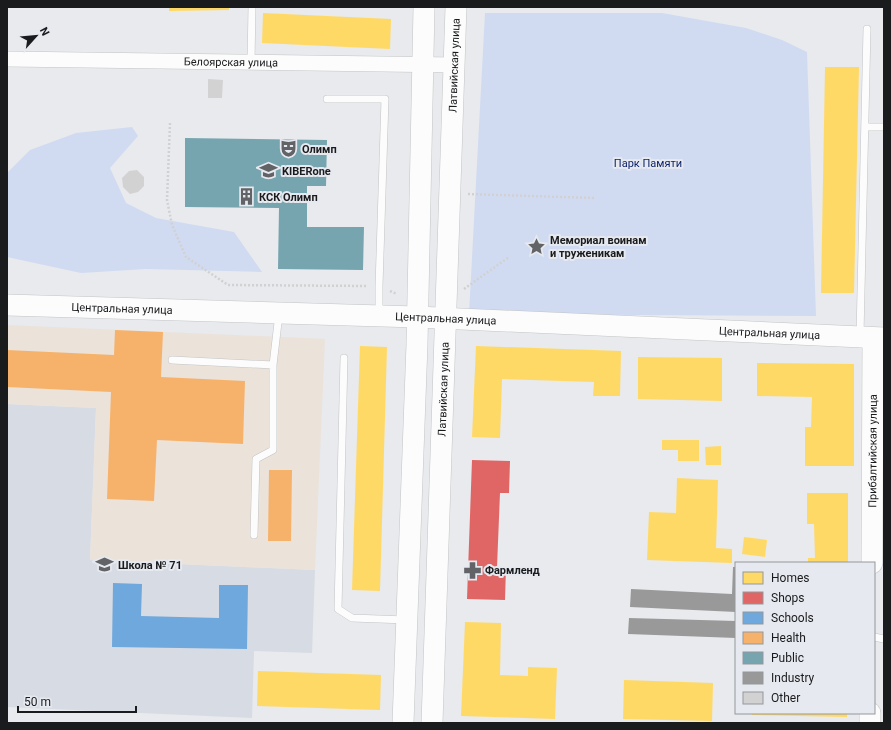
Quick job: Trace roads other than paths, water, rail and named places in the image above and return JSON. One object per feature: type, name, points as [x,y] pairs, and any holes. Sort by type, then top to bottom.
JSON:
[{"type":"street","points":[[403,723],[417,317],[424,7]]},
{"type":"street","name":"Латвийская улица","points":[[432,723],[456,7]]},
{"type":"street","name":"Белоярская улица","points":[[7,59],[455,65]]},
{"type":"street","name":"Центральная улица","points":[[7,305],[417,317],[872,338]]},
{"type":"street","name":"Прибалтийская улица","points":[[872,338],[872,562]]},
{"type":"lane","points":[[251,62],[252,7]]},
{"type":"lane","points":[[867,29],[865,127],[872,338]]},
{"type":"lane","points":[[327,99],[385,99],[379,316]]},
{"type":"lane","points":[[865,127],[884,127]]},
{"type":"lane","points":[[254,535],[256,459],[273,450],[273,365],[280,312]]},
{"type":"lane","points":[[344,358],[338,609],[352,618],[406,620]]},
{"type":"lane","points":[[172,360],[273,365]]},
{"type":"place","name":"Олимп","points":[[289,149]]},
{"type":"place","name":"KIBERone","points":[[269,171]]},
{"type":"place","name":"КСК Олимп","points":[[246,197]]},
{"type":"place","name":"Мемориал воинам и труженикам","points":[[537,246]]},
{"type":"place","name":"Школа № 71","points":[[105,565]]},
{"type":"place","name":"Фармленд","points":[[472,570]]},
{"type":"park label","name":"Парк Памяти","points":[[648,163]]}]
